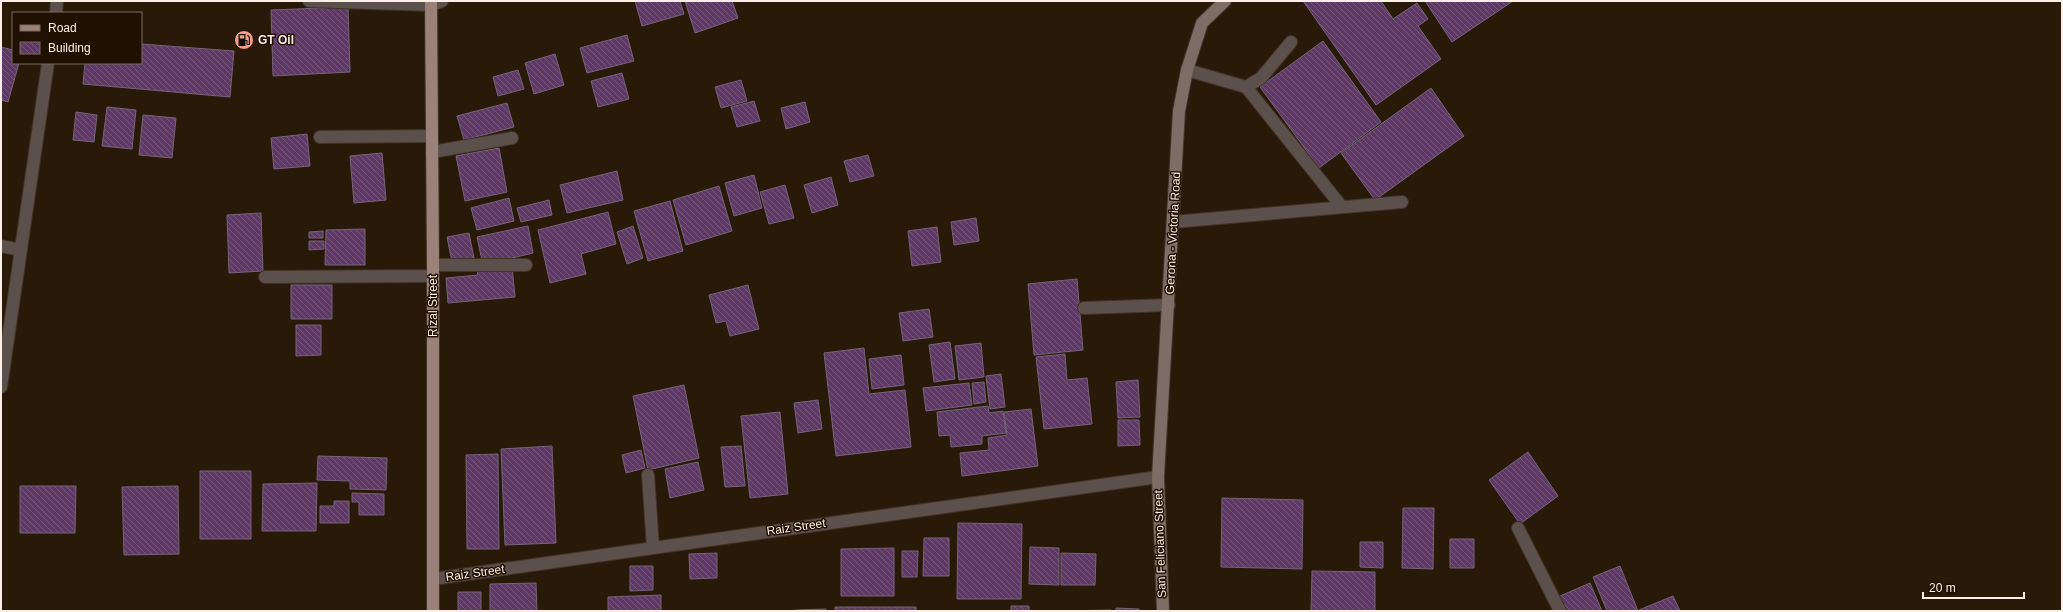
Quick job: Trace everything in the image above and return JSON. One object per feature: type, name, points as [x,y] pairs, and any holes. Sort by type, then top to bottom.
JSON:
[{"type":"main road","name":"Gerona - Victoria Road","points":[[1158,477],[1179,111],[1187,70],[1202,23],[1225,1]]},
{"type":"main road","name":"Rizal Street","points":[[433,611],[433,271],[431,136],[434,2]]},
{"type":"main road","name":"San Feliciano Street","points":[[1158,477],[1162,611]]},
{"type":"street","points":[[56,12],[57,1]]},
{"type":"street","points":[[309,1],[434,2]]},
{"type":"street","points":[[1246,87],[1261,78],[1291,42]]},
{"type":"street","points":[[1,387],[48,64]]},
{"type":"street","points":[[1187,70],[1246,87],[1342,207]]},
{"type":"street","points":[[320,137],[431,136]]},
{"type":"street","points":[[432,152],[512,138]]},
{"type":"street","points":[[1173,222],[1402,202]]},
{"type":"street","points":[[1,246],[21,250]]},
{"type":"street","points":[[265,277],[433,271],[526,264]]},
{"type":"street","points":[[1084,308],[1169,305]]},
{"type":"street","points":[[648,475],[653,547]]},
{"type":"street","name":"Raiz Street","points":[[433,579],[1158,477]]},
{"type":"street","points":[[1518,528],[1560,611]]},
{"type":"building","points":[[635,1],[680,1],[684,14],[642,26]]},
{"type":"building","points":[[685,1],[732,1],[738,18],[695,33]]},
{"type":"building","points":[[1303,1],[1381,1],[1393,19],[1417,3],[1428,19],[1418,26],[1441,59],[1376,105]]},
{"type":"building","points":[[1425,1],[1513,1],[1452,42]]},
{"type":"building","points":[[348,7],[350,72],[273,76],[271,10]]},
{"type":"building","points":[[627,35],[634,61],[587,73],[580,48]]},
{"type":"building","points":[[1323,41],[1381,122],[1319,168],[1260,87]]},
{"type":"building","points":[[142,44],[234,51],[230,97],[83,84],[85,64],[142,64]]},
{"type":"building","points":[[1,47],[12,50],[12,64],[19,64],[8,102],[1,100]]},
{"type":"building","points":[[555,54],[564,85],[534,94],[525,63]]},
{"type":"building","points":[[518,70],[524,89],[498,96],[493,77]]},
{"type":"building","points":[[622,73],[629,99],[598,107],[591,81]]},
{"type":"building","points":[[741,80],[747,101],[721,108],[715,87]]},
{"type":"building","points":[[1431,88],[1464,136],[1375,200],[1341,153]]},
{"type":"building","points":[[754,101],[760,121],[737,127],[731,107]]},
{"type":"building","points":[[805,102],[810,122],[786,129],[781,108]]},
{"type":"building","points":[[507,103],[514,127],[464,140],[457,116]]},
{"type":"building","points":[[107,107],[136,110],[132,149],[102,146]]},
{"type":"building","points":[[76,112],[97,115],[94,142],[73,140]]},
{"type":"building","points":[[143,115],[176,118],[172,158],[139,155]]},
{"type":"building","points":[[307,134],[310,166],[274,169],[271,138]]},
{"type":"building","points":[[499,148],[507,192],[465,201],[456,156]]},
{"type":"building","points":[[382,153],[386,200],[354,203],[350,156]]},
{"type":"building","points":[[868,155],[874,176],[850,182],[844,161]]},
{"type":"building","points":[[617,171],[623,200],[567,213],[560,185]]},
{"type":"building","points":[[754,175],[762,208],[734,216],[725,183]]},
{"type":"building","points":[[831,177],[838,205],[812,213],[804,185]]},
{"type":"building","points":[[785,185],[794,218],[769,224],[760,192]]},
{"type":"building","points":[[719,186],[732,231],[686,245],[673,200]]},
{"type":"building","points":[[509,198],[514,221],[477,230],[471,208]]},
{"type":"building","points":[[549,200],[552,215],[521,222],[517,208]]},
{"type":"building","points":[[670,201],[683,251],[648,261],[634,211]]},
{"type":"building","points":[[608,212],[616,244],[581,254],[586,274],[550,283],[538,230]]},
{"type":"building","points":[[261,213],[263,271],[229,273],[227,215]]},
{"type":"building","points":[[976,218],[979,241],[954,245],[951,222]]},
{"type":"building","points":[[528,226],[533,253],[483,265],[477,237]]},
{"type":"building","points":[[633,226],[643,258],[627,264],[617,232]]},
{"type":"building","points":[[937,227],[941,262],[912,266],[908,231]]},
{"type":"building","points":[[365,229],[365,265],[325,265],[326,230]]},
{"type":"building","points":[[323,231],[323,238],[309,238],[309,232]]},
{"type":"building","points":[[469,233],[474,258],[452,262],[447,237]]},
{"type":"building","points":[[309,241],[324,241],[324,249],[309,250]]},
{"type":"building","points":[[512,266],[515,297],[448,303],[446,278],[478,275],[477,269]]},
{"type":"building","points":[[1077,279],[1083,350],[1034,355],[1028,284]]},
{"type":"building","points":[[291,285],[332,285],[332,319],[291,319]]},
{"type":"building","points":[[748,285],[759,329],[730,336],[726,321],[716,323],[709,295]]},
{"type":"building","points":[[929,309],[933,337],[903,341],[899,313]]},
{"type":"building","points":[[296,325],[321,325],[321,355],[296,356]]},
{"type":"building","points":[[950,342],[955,379],[934,382],[929,345]]},
{"type":"building","points":[[981,343],[984,377],[959,380],[955,346]]},
{"type":"building","points":[[864,348],[869,394],[905,390],[911,447],[836,456],[824,353]]},
{"type":"building","points":[[1065,354],[1067,380],[1087,378],[1092,424],[1044,429],[1036,357]]},
{"type":"building","points":[[901,355],[904,385],[872,389],[869,359]]},
{"type":"building","points":[[1001,374],[1005,407],[990,409],[986,376]]},
{"type":"building","points":[[1138,380],[1140,417],[1118,418],[1116,382]]},
{"type":"building","points":[[984,382],[986,402],[974,404],[972,383]]},
{"type":"building","points":[[969,383],[972,405],[926,411],[923,388]]},
{"type":"building","points":[[684,385],[699,458],[648,470],[633,396]]},
{"type":"building","points":[[818,400],[822,429],[798,433],[794,403]]},
{"type":"building","points":[[988,406],[989,413],[1003,411],[1006,433],[982,436],[982,444],[951,447],[950,435],[939,436],[937,412]]},
{"type":"building","points":[[1031,409],[1038,466],[962,476],[960,453],[989,450],[988,438],[1007,435],[1004,412]]},
{"type":"building","points":[[780,412],[788,494],[750,498],[741,416]]},
{"type":"building","points":[[1118,420],[1139,420],[1140,445],[1118,446]]},
{"type":"building","points":[[552,446],[556,543],[505,545],[501,449]]},
{"type":"building","points":[[741,446],[745,486],[725,487],[721,447]]},
{"type":"building","points":[[641,450],[645,468],[626,473],[622,455]]},
{"type":"building","points":[[1528,452],[1558,496],[1520,524],[1489,480]]},
{"type":"building","points":[[498,454],[499,549],[467,549],[466,455]]},
{"type":"building","points":[[318,456],[387,458],[386,490],[350,489],[350,481],[317,480]]},
{"type":"building","points":[[698,462],[704,490],[670,498],[665,469]]},
{"type":"building","points":[[200,471],[251,471],[251,539],[200,539]]},
{"type":"building","points":[[317,483],[316,531],[262,531],[263,484]]},
{"type":"building","points":[[20,486],[76,486],[75,533],[20,533]]},
{"type":"building","points":[[178,486],[179,554],[124,555],[122,487]]},
{"type":"building","points":[[352,493],[384,494],[384,515],[359,515],[359,502],[352,502]]},
{"type":"building","points":[[1222,498],[1303,500],[1302,569],[1221,567]]},
{"type":"building","points":[[334,501],[349,501],[349,523],[320,523],[320,506],[334,506]]},
{"type":"building","points":[[1403,508],[1434,508],[1433,569],[1402,568]]},
{"type":"building","points":[[958,523],[1022,524],[1021,599],[957,599]]},
{"type":"building","points":[[924,538],[949,538],[949,576],[923,576]]},
{"type":"building","points":[[1450,539],[1474,539],[1474,568],[1450,568]]},
{"type":"building","points":[[1360,542],[1383,542],[1383,568],[1360,567]]},
{"type":"building","points":[[1030,547],[1059,548],[1059,585],[1029,584]]},
{"type":"building","points":[[894,548],[894,596],[841,596],[841,549]]},
{"type":"building","points":[[902,551],[918,551],[917,577],[902,577]]},
{"type":"building","points":[[717,553],[717,578],[690,579],[689,554]]},
{"type":"building","points":[[1061,553],[1096,554],[1095,585],[1061,585]]},
{"type":"building","points":[[630,566],[653,566],[653,590],[630,591]]},
{"type":"building","points":[[1620,566],[1638,611],[1607,611],[1593,577]]},
{"type":"building","points":[[1312,571],[1375,572],[1375,611],[1311,611]]},
{"type":"building","points":[[536,583],[537,611],[490,611],[490,584]]},
{"type":"building","points":[[1590,583],[1602,611],[1567,611],[1560,596]]},
{"type":"building","points":[[458,592],[481,592],[481,611],[458,611]]},
{"type":"building","points":[[661,595],[661,611],[608,611],[608,597]]},
{"type":"building","points":[[1673,596],[1680,611],[1639,611],[1639,610]]},
{"type":"building","points":[[1011,606],[1029,606],[1029,611],[1011,611]]},
{"type":"building","points":[[835,607],[916,607],[916,611],[835,611]]},
{"type":"building","points":[[1116,608],[1139,609],[1139,611],[1116,611]]},
{"type":"building","points":[[826,609],[826,611],[796,611],[796,610]]},
{"type":"building","points":[[1111,610],[1111,611],[1058,611]]},
{"type":"place","name":"GT Oil","points":[[244,40]]}]
